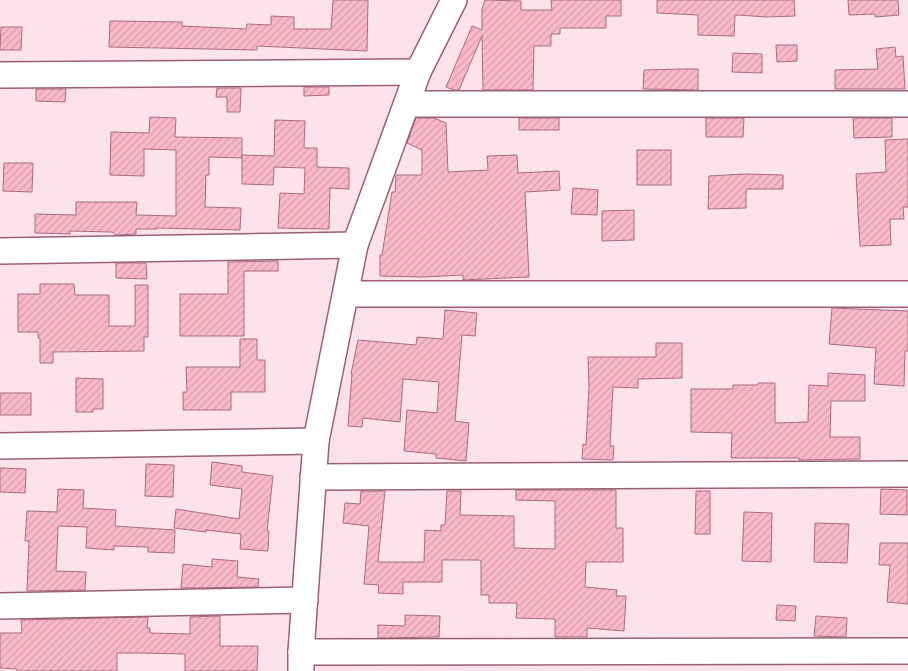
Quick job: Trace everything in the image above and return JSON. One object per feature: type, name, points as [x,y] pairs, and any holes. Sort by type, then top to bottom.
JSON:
[{"type":"street","points":[[454,0],[418,72],[355,245],[316,441],[301,662],[908,651]]},
{"type":"street","points":[[0,75],[418,72]]},
{"type":"street","points":[[406,104],[908,104]]},
{"type":"street","points":[[0,251],[355,245]]},
{"type":"street","points":[[346,294],[908,294]]},
{"type":"street","points":[[0,446],[316,441]]},
{"type":"street","points":[[314,477],[908,474]]},
{"type":"street","points":[[0,606],[305,600]]},
{"type":"building","points":[[333,0],[368,0],[367,51],[257,46],[257,50],[109,47],[110,21],[182,22],[182,26],[246,29],[247,24],[271,25],[271,16],[294,17],[294,29],[331,29]]},
{"type":"building","points":[[485,0],[521,1],[521,10],[552,10],[551,0],[621,0],[621,16],[606,16],[606,28],[560,28],[560,34],[551,34],[551,46],[534,46],[533,90],[483,90],[482,36],[459,90],[446,87],[472,26],[482,30],[482,9]]},
{"type":"building","points":[[657,0],[794,0],[795,16],[738,15],[735,16],[734,36],[698,35],[698,15],[657,13]]},
{"type":"building","points":[[848,0],[898,0],[899,15],[875,17],[875,14],[849,15]]},
{"type":"building","points":[[1,27],[22,27],[21,50],[0,50]]},
{"type":"building","points":[[776,45],[797,45],[797,61],[777,62]]},
{"type":"building","points":[[895,47],[896,57],[903,56],[905,89],[835,89],[835,70],[878,69],[876,49]]},
{"type":"building","points":[[733,53],[762,54],[762,73],[732,72]]},
{"type":"building","points":[[698,69],[698,90],[643,89],[644,70]]},
{"type":"building","points":[[304,87],[329,87],[329,95],[304,96]]},
{"type":"building","points":[[217,88],[241,88],[240,112],[227,112],[227,97],[216,97]]},
{"type":"building","points":[[36,89],[66,89],[65,102],[36,101]]},
{"type":"building","points":[[150,117],[176,118],[175,137],[242,138],[242,158],[209,157],[209,175],[206,175],[205,207],[241,208],[240,230],[157,228],[136,229],[136,234],[116,235],[112,232],[70,231],[70,234],[35,233],[35,214],[76,215],[76,202],[137,202],[136,215],[176,216],[176,150],[144,149],[144,176],[110,175],[111,132],[149,133]]},
{"type":"building","points":[[416,118],[434,118],[446,123],[448,172],[488,170],[487,156],[517,155],[518,173],[559,171],[560,190],[525,192],[529,277],[463,280],[463,275],[423,277],[380,276],[380,255],[382,255],[392,192],[395,192],[396,175],[422,175],[422,150],[407,143]]},
{"type":"building","points":[[519,118],[559,118],[559,130],[519,130]]},
{"type":"building","points":[[706,118],[744,118],[743,137],[706,137]]},
{"type":"building","points":[[853,118],[892,118],[892,137],[854,138]]},
{"type":"building","points":[[275,120],[305,121],[304,148],[317,148],[317,167],[349,168],[349,189],[330,188],[329,229],[278,228],[280,193],[304,194],[305,168],[274,167],[273,185],[242,184],[242,155],[274,156]]},
{"type":"building","points":[[908,139],[908,207],[903,207],[904,219],[890,219],[891,245],[860,246],[856,174],[886,172],[885,140]]},
{"type":"building","points":[[637,150],[671,150],[671,185],[637,185]]},
{"type":"building","points":[[4,163],[33,163],[32,192],[3,191]]},
{"type":"building","points":[[744,174],[783,175],[783,189],[746,189],[746,208],[708,209],[709,176]]},
{"type":"building","points":[[573,188],[598,190],[597,215],[571,214]]},
{"type":"building","points":[[634,210],[634,240],[602,241],[602,211]]},
{"type":"building","points":[[278,261],[278,271],[244,271],[244,336],[180,336],[180,294],[228,294],[228,262]]},
{"type":"building","points":[[116,263],[146,263],[147,279],[116,278]]},
{"type":"building","points":[[40,284],[74,284],[75,295],[109,295],[109,326],[135,326],[135,285],[148,285],[148,337],[144,337],[144,351],[53,352],[53,363],[40,363],[40,338],[38,338],[38,332],[18,332],[18,294],[40,294]]},
{"type":"building","points":[[832,308],[908,311],[908,351],[905,351],[904,386],[874,384],[876,348],[829,344]]},
{"type":"building","points":[[445,310],[477,313],[475,336],[462,335],[455,421],[469,423],[466,461],[436,458],[436,454],[404,451],[407,410],[437,413],[439,382],[403,379],[400,422],[363,418],[362,427],[348,426],[351,374],[358,340],[416,345],[417,337],[443,339]]},
{"type":"building","points":[[240,339],[257,339],[257,360],[265,360],[265,392],[231,392],[231,410],[183,410],[183,392],[187,392],[186,367],[240,367]]},
{"type":"building","points":[[656,343],[682,343],[682,378],[638,379],[638,388],[613,387],[610,446],[614,446],[613,460],[582,459],[583,444],[586,445],[589,387],[588,357],[656,357]]},
{"type":"building","points":[[828,373],[865,375],[865,401],[831,401],[830,437],[860,437],[860,459],[731,458],[732,433],[691,432],[691,389],[733,389],[733,385],[775,383],[775,423],[808,422],[809,385],[828,386]]},
{"type":"building","points":[[76,378],[103,379],[103,409],[93,409],[93,412],[76,412]]},
{"type":"building","points":[[0,393],[31,393],[31,415],[0,415]]},
{"type":"building","points":[[212,462],[242,466],[242,472],[273,476],[267,531],[269,531],[268,551],[240,549],[241,534],[174,528],[176,509],[239,519],[242,489],[210,485]]},
{"type":"building","points":[[146,464],[174,465],[173,497],[145,496]]},
{"type":"building","points":[[0,468],[26,469],[25,493],[0,492]]},
{"type":"building","points":[[58,489],[84,490],[83,508],[116,510],[115,526],[175,530],[174,553],[148,552],[148,547],[114,546],[114,550],[86,548],[87,527],[58,526],[56,571],[86,572],[85,590],[27,591],[29,541],[25,541],[27,511],[57,512]]},
{"type":"building","points":[[881,489],[907,490],[907,515],[880,514]]},
{"type":"building","points":[[516,490],[616,490],[616,528],[623,528],[623,562],[586,562],[585,587],[617,590],[616,596],[626,596],[624,631],[587,628],[587,637],[555,637],[555,619],[516,618],[517,603],[489,603],[489,595],[481,595],[481,561],[479,560],[442,560],[442,582],[403,582],[403,594],[378,593],[379,585],[364,584],[369,526],[343,523],[345,503],[360,504],[361,491],[385,491],[378,562],[424,562],[425,530],[441,531],[441,525],[445,525],[447,491],[461,491],[460,515],[514,516],[514,548],[555,549],[555,501],[516,500]]},
{"type":"building","points":[[696,491],[710,491],[710,534],[695,534]]},
{"type":"building","points":[[744,512],[772,513],[771,562],[742,561]]},
{"type":"building","points":[[815,523],[849,524],[847,563],[814,562]]},
{"type":"building","points":[[880,543],[908,543],[908,604],[887,602],[890,565],[879,565]]},
{"type":"building","points":[[212,559],[238,561],[237,577],[259,579],[258,587],[181,588],[183,564],[212,567]]},
{"type":"building","points":[[777,605],[796,606],[795,621],[776,620]]},
{"type":"building","points":[[405,615],[440,616],[439,637],[378,638],[378,625],[405,626]]},
{"type":"building","points":[[220,616],[220,646],[258,646],[257,671],[185,671],[185,654],[140,653],[117,653],[117,671],[17,671],[17,669],[0,668],[0,633],[22,633],[21,620],[148,617],[147,628],[150,628],[150,633],[190,634],[190,617]]},
{"type":"building","points":[[816,616],[847,618],[846,637],[814,636]]}]
